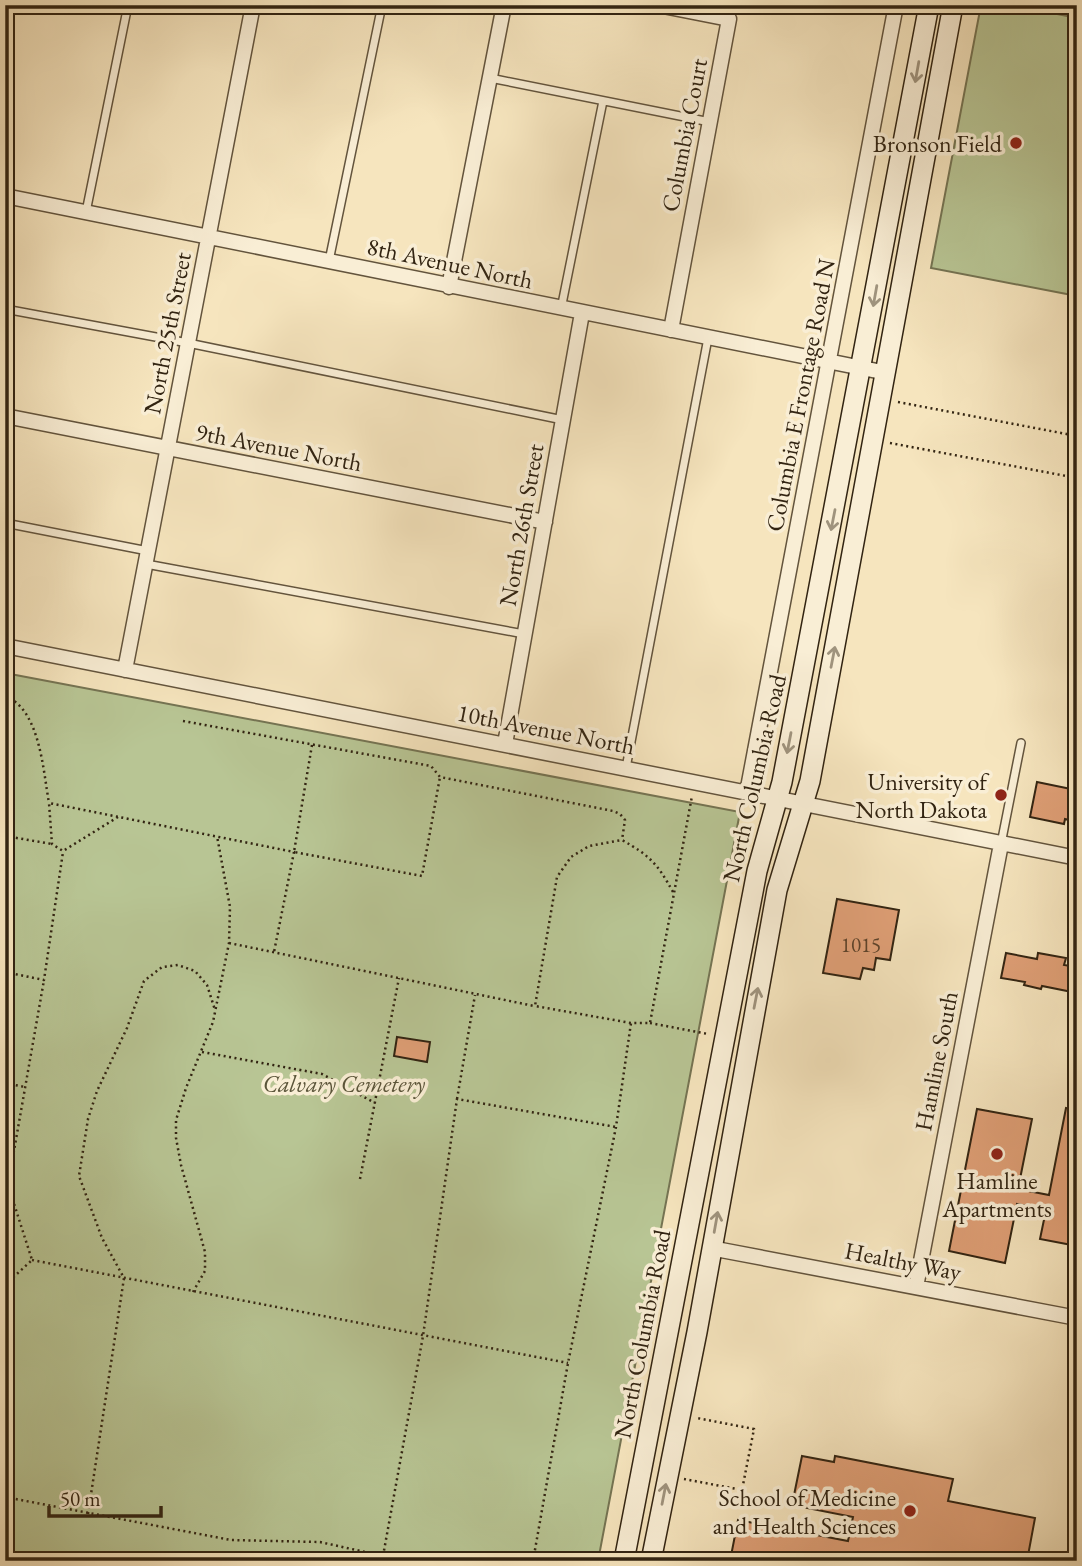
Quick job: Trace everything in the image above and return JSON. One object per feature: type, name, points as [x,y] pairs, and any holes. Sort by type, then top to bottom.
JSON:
[{"type":"main road","name":"North Columbia Road","points":[[624,1561],[723,1037],[757,871],[777,799],[862,368],[929,5]]},
{"type":"main road","name":"North Columbia Road","points":[[650,1561],[697,1332],[777,890],[810,781],[953,5]]},
{"type":"street","points":[[5,21],[8,5]]},
{"type":"street","name":"North 25th Street","points":[[125,670],[253,5]]},
{"type":"street","points":[[449,286],[504,5]]},
{"type":"street","name":"Columbia Court","points":[[658,5],[729,19],[671,330]]},
{"type":"street","name":"Columbia E Frontage Road N","points":[[747,793],[896,5]]},
{"type":"street","name":"8th Avenue North","points":[[5,196],[887,373]]},
{"type":"street","name":"North 26th Street","points":[[505,744],[583,313]]},
{"type":"street","name":"9th Avenue North","points":[[5,416],[545,522]]},
{"type":"street","name":"10th Avenue North","points":[[5,646],[1077,858]]},
{"type":"street","name":"Hamline South","points":[[916,1287],[1000,844]]},
{"type":"street","name":"Healthy Way","points":[[721,1250],[1077,1318]]},
{"type":"lane","points":[[86,212],[128,5]]},
{"type":"lane","points":[[329,261],[382,5]]},
{"type":"lane","points":[[490,78],[710,122]]},
{"type":"lane","points":[[561,309],[603,101]]},
{"type":"lane","points":[[5,309],[188,343],[563,420]]},
{"type":"lane","points":[[626,768],[708,338]]},
{"type":"lane","points":[[5,523],[146,557],[524,634]]},
{"type":"lane","points":[[1000,844],[1021,743]]},
{"type":"path","points":[[891,400],[1077,436]]},
{"type":"path","points":[[884,442],[1077,478]]},
{"type":"path","points":[[5,696],[28,713],[39,748],[49,803],[52,844]]},
{"type":"path","points":[[183,721],[431,766],[440,777],[613,811],[625,820],[622,839]]},
{"type":"path","points":[[274,952],[295,852],[312,745]]},
{"type":"path","points":[[49,803],[422,876],[440,777]]},
{"type":"path","points":[[650,1023],[694,782]]},
{"type":"path","points":[[5,1202],[44,980],[63,851],[118,817]]},
{"type":"path","points":[[5,836],[52,844],[63,851]]},
{"type":"path","points":[[193,1292],[205,1270],[205,1252],[181,1164],[176,1120],[213,1022],[229,943],[230,907],[217,836]]},
{"type":"path","points":[[535,1006],[557,877],[571,857],[589,846],[622,839],[647,854],[673,892]]},
{"type":"path","points":[[229,943],[475,995],[723,1037]]},
{"type":"path","points":[[88,1514],[124,1278],[102,1238],[79,1176],[88,1119],[97,1091],[127,1028],[144,981],[162,967],[178,965],[195,971],[207,985],[215,1010]]},
{"type":"path","points":[[5,972],[44,980]]},
{"type":"path","points":[[360,1179],[399,978]]},
{"type":"path","points":[[383,1561],[423,1336],[457,1099],[475,995]]},
{"type":"path","points":[[533,1561],[568,1363],[616,1128],[631,1023]]},
{"type":"path","points":[[200,1052],[322,1074],[375,1103]]},
{"type":"path","points":[[5,1083],[25,1087]]},
{"type":"path","points":[[457,1099],[616,1128]]},
{"type":"path","points":[[7,1184],[32,1260]]},
{"type":"path","points":[[32,1260],[568,1363]]},
{"type":"path","points":[[5,1285],[32,1260]]},
{"type":"path","points":[[681,1478],[742,1490],[754,1429],[692,1417]]},
{"type":"path","points":[[5,1497],[231,1540],[320,1542],[383,1556]]},
{"type":"green space","name":"Bronson Field","points":[[981,5],[1012,5],[1077,18],[1077,296],[931,268]]},
{"type":"green space","name":"Calvary Cemetery","points":[[5,673],[740,812],[598,1561],[5,1561]]},
{"type":"building","points":[[1037,782],[1071,789],[1070,792],[1077,793],[1077,822],[1065,819],[1064,824],[1030,817]]},
{"type":"building","points":[[837,899],[899,910],[890,960],[876,958],[874,970],[863,968],[860,979],[823,973]]},
{"type":"building","points":[[1006,953],[1037,959],[1038,953],[1066,958],[1064,965],[1077,967],[1077,993],[1042,986],[1041,989],[1024,985],[1025,982],[1001,978]]},
{"type":"building","points":[[397,1037],[430,1042],[427,1062],[394,1056]]},
{"type":"building","name":"Hamline Apartments","points":[[1066,1108],[1077,1110],[1077,1246],[1040,1239],[1046,1210],[1017,1204],[1005,1263],[949,1251],[977,1109],[1032,1119],[1018,1189],[1049,1195]]},
{"type":"building","name":"School of Medicine and Health Sciences","points":[[802,1456],[834,1462],[835,1456],[953,1479],[948,1501],[1035,1518],[1027,1561],[730,1561],[738,1520],[848,1541],[853,1517],[792,1505]]},
{"type":"place","name":"Bronson Field","points":[[1016,143]]},
{"type":"place","name":"University of North Dakota","points":[[1001,795]]},
{"type":"place","name":"Hamline Apartments","points":[[997,1154]]},
{"type":"place","name":"School of Medicine and Health Sciences","points":[[910,1511]]}]
